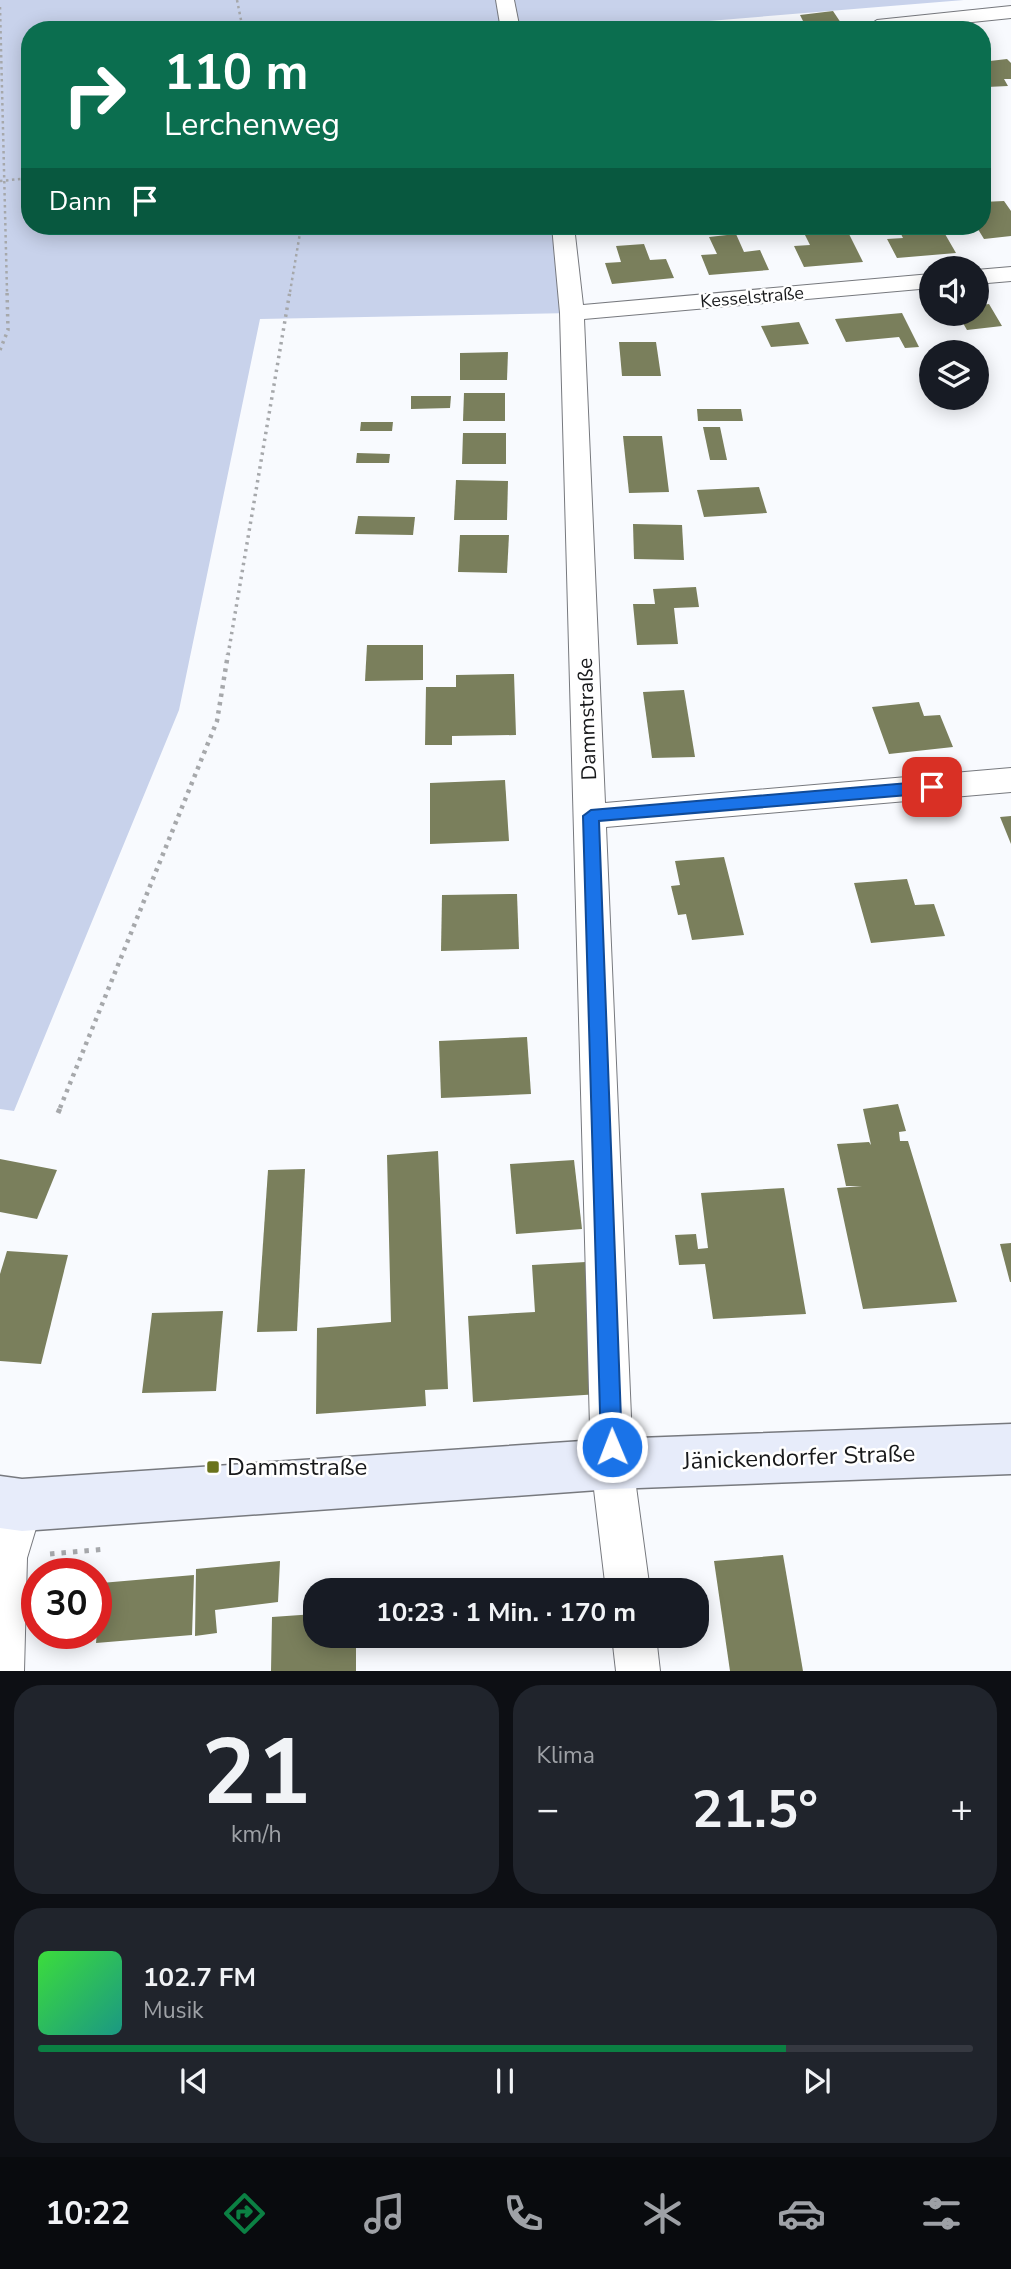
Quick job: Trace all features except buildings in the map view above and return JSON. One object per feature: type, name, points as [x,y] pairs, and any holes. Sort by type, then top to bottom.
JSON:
[{"type":"main road","name":"Jänickendorfer Straße","points":[[11,1503],[612,1464],[1011,1449]]},
{"type":"street","points":[[505,0],[509,21]]},
{"type":"street","points":[[925,21],[1011,12]]},
{"type":"street","name":"Dammstraße","points":[[564,235],[572,313],[612,1464],[626,1578]]},
{"type":"street","points":[[989,276],[1011,274]]},
{"type":"street","name":"Kesselstraße","points":[[572,313],[919,282]]},
{"type":"street","points":[[591,816],[1011,780]]},
{"type":"street","points":[[2,1671],[11,1503]]},
{"type":"street","points":[[635,1648],[638,1671]]},
{"type":"path","points":[[237,0],[241,21]]},
{"type":"path","points":[[0,7],[7,180],[8,330],[0,350]]},
{"type":"path","points":[[0,181],[21,179]]},
{"type":"path","points":[[58,1113],[217,720],[300,235]]},
{"type":"shaded area","points":[[0,0],[964,0],[708,21],[21,21],[21,235],[559,235],[572,313],[260,319],[179,710],[14,1111],[0,1109]]},
{"type":"place","name":"Dammstraße","points":[[213,1467]]},
{"type":"route","points":[[612,1447],[591,816],[932,787]]}]
